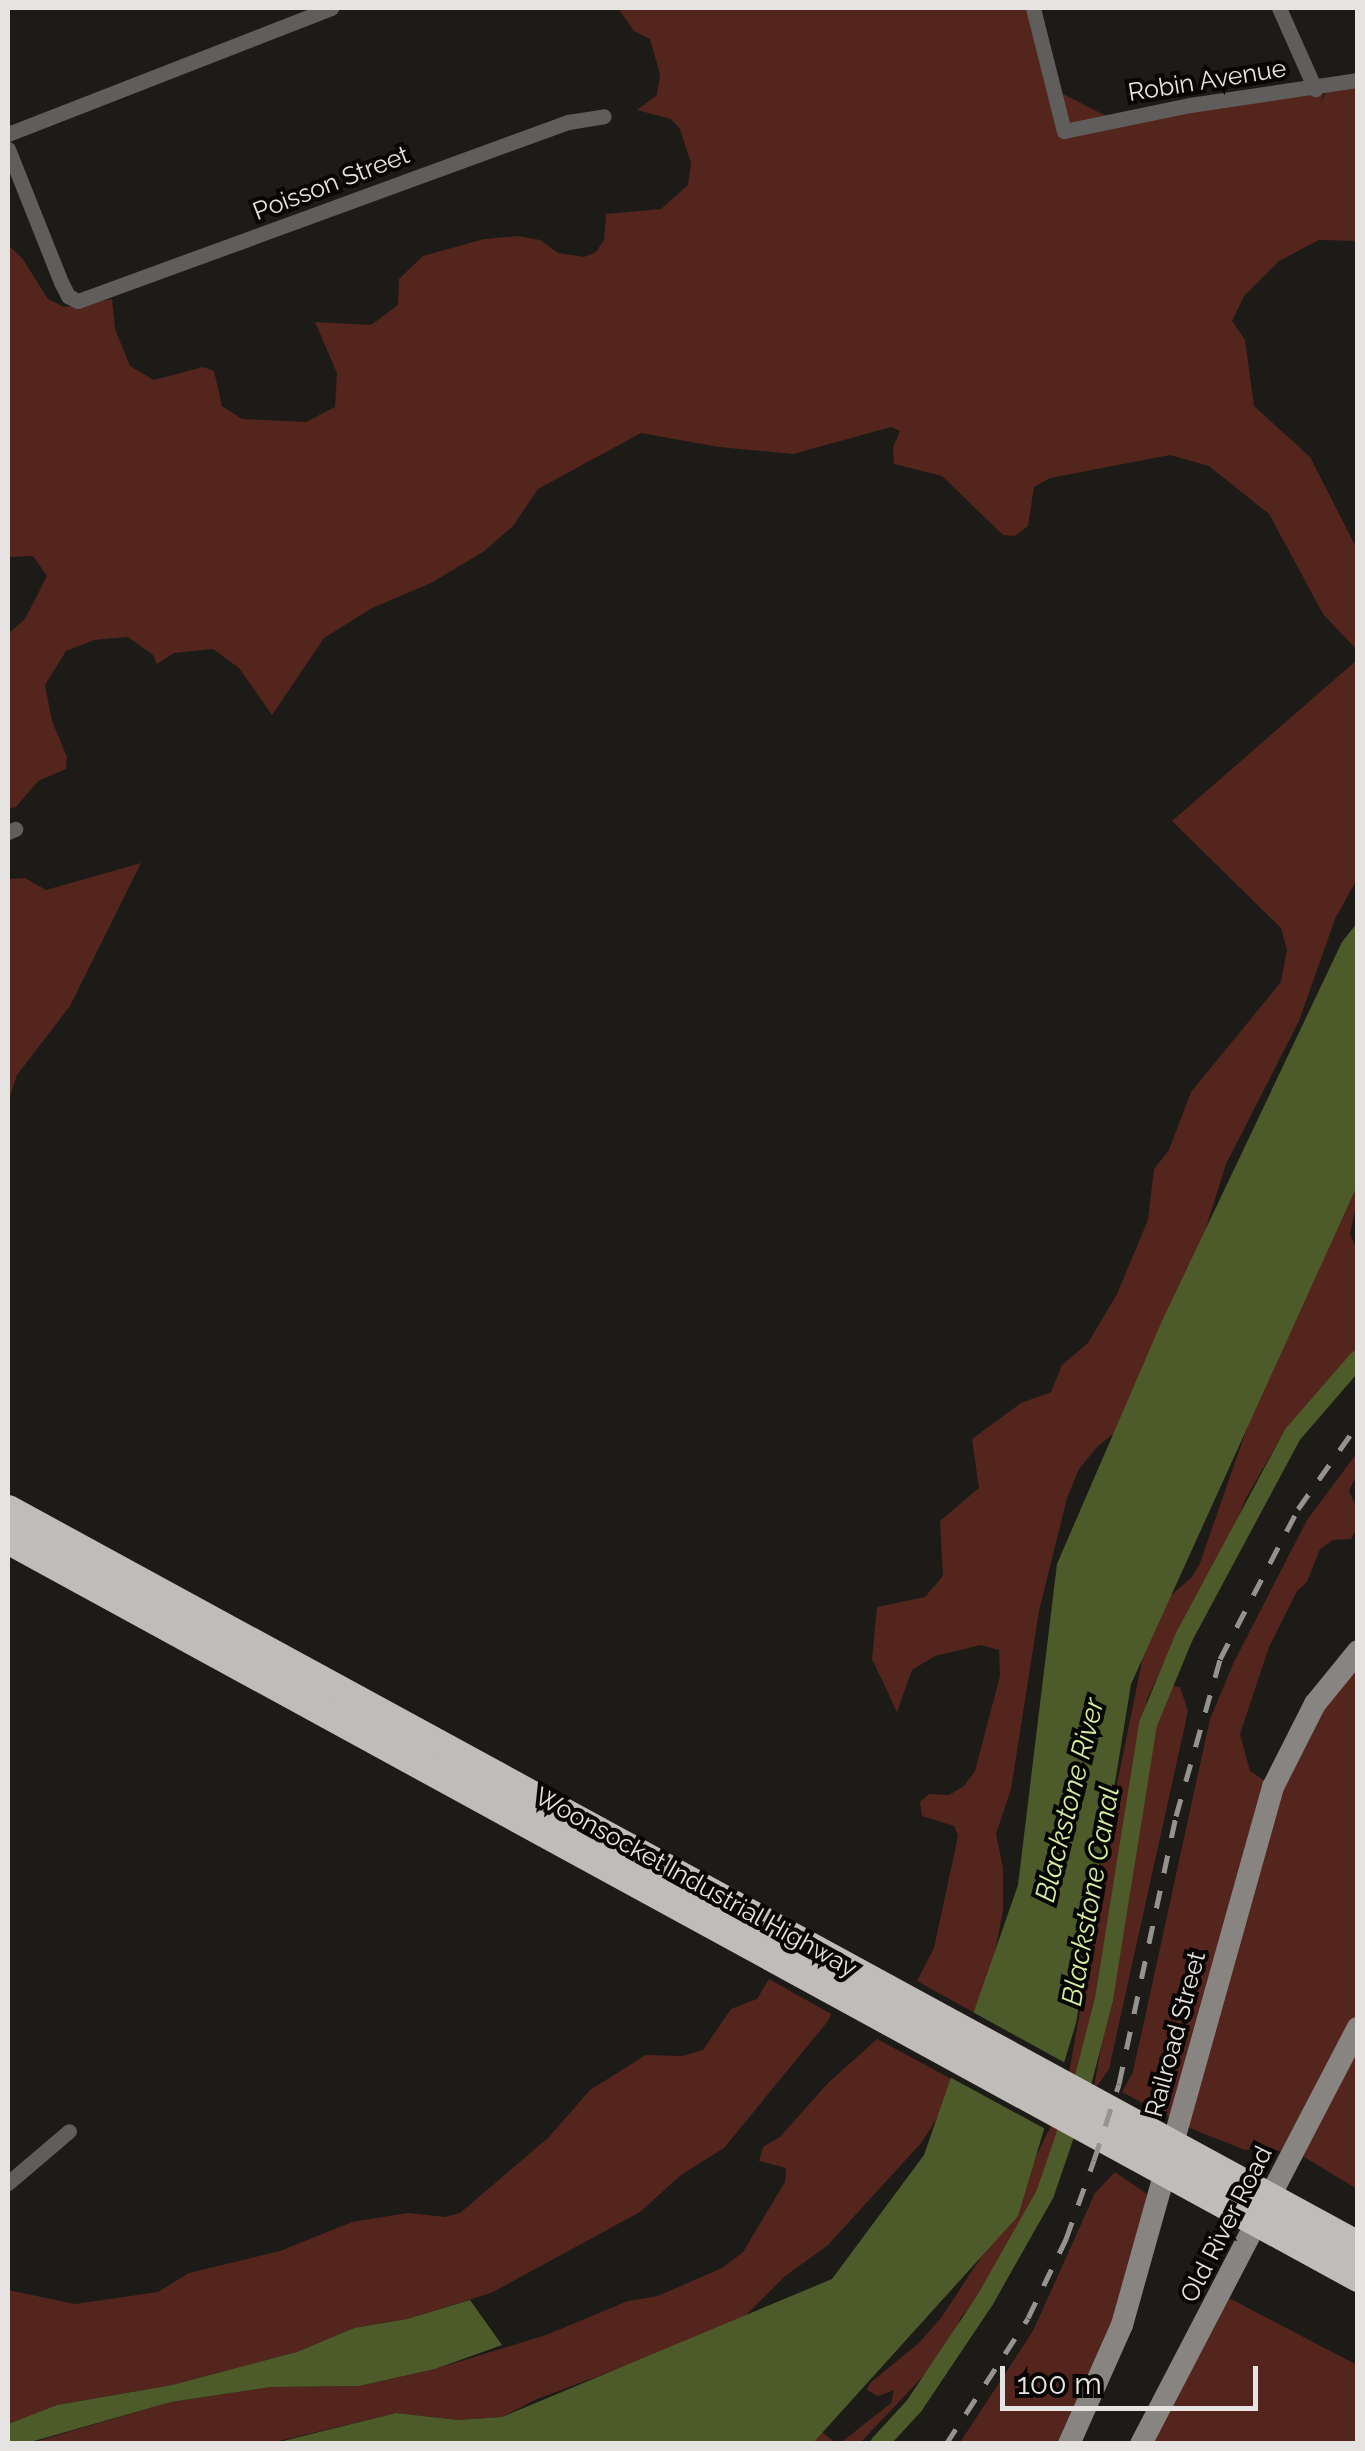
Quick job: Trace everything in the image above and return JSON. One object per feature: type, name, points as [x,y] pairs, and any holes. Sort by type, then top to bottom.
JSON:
[{"type":"highway","name":"Woonsocket Industrial Highway","points":[[8,1510],[577,1836]]},
{"type":"highway","name":"Woonsocket Industrial Highway","points":[[8,1539],[577,1836],[1340,2247],[1358,2277]]},
{"type":"street","points":[[8,134],[331,8]]},
{"type":"street","name":"Robin Avenue","points":[[1034,8],[1064,130],[1190,105],[1358,80]]},
{"type":"street","points":[[1278,8],[1315,89]]},
{"type":"street","name":"Poisson Street","points":[[8,149],[61,282],[68,296],[78,302],[568,122],[604,116]]},
{"type":"street","name":"Railroad Street","points":[[1070,2444],[1122,2324],[1273,1787],[1316,1704],[1358,1651]]},
{"type":"street","name":"Old River Road","points":[[1141,2444],[1358,2028]]},
{"type":"street","points":[[8,2184],[69,2132]]},
{"type":"shaded area","points":[[618,8],[1036,8],[1057,91],[1118,122],[1327,84],[1320,104],[1328,89],[1357,84],[1357,241],[1319,240],[1279,261],[1244,296],[1232,321],[1245,340],[1254,406],[1310,457],[1357,549],[1357,650],[1323,614],[1269,514],[1209,466],[1170,455],[1050,478],[1034,487],[1028,526],[1015,536],[1003,535],[942,476],[894,464],[893,447],[900,431],[891,427],[793,454],[719,447],[641,433],[538,489],[513,526],[483,552],[431,583],[372,608],[324,638],[272,715],[239,668],[213,649],[174,653],[157,664],[153,655],[128,637],[94,640],[66,651],[45,685],[52,721],[67,757],[66,769],[38,781],[16,807],[8,809],[8,634],[25,619],[47,576],[33,556],[8,557],[8,245],[22,258],[48,299],[64,307],[112,299],[115,329],[130,366],[154,380],[203,367],[214,371],[222,406],[242,419],[306,422],[335,407],[337,373],[315,322],[371,325],[398,305],[399,279],[423,256],[484,239],[518,236],[540,240],[558,253],[584,257],[596,252],[604,240],[606,214],[661,209],[688,185],[691,163],[680,129],[671,119],[637,110],[657,95],[660,74],[650,39],[634,31]]},
{"type":"shaded area","points":[[1357,660],[1357,879],[1335,919],[1299,1021],[1226,1164],[1195,1263],[1130,1420],[1097,1447],[1079,1469],[1067,1498],[1039,1611],[1011,1789],[996,1834],[1003,1868],[1003,1911],[982,2017],[917,1981],[934,1948],[958,1836],[954,1826],[922,1816],[920,1802],[929,1794],[949,1795],[964,1786],[975,1771],[1000,1676],[999,1650],[981,1645],[935,1656],[912,1670],[897,1712],[872,1659],[877,1607],[925,1597],[943,1576],[940,1521],[979,1488],[972,1439],[1021,1403],[1051,1392],[1062,1365],[1088,1343],[1117,1294],[1148,1220],[1154,1169],[1169,1150],[1191,1092],[1281,982],[1287,950],[1281,928],[1172,821]]},
{"type":"shaded area","points":[[141,863],[70,1006],[17,1075],[8,1103],[8,879],[25,878],[46,890]]},
{"type":"shaded area","points":[[1357,1138],[1357,1201],[1350,1234],[1357,1250],[1357,1350],[1284,1432],[1246,1498],[1225,1550],[1182,1625],[1147,1699],[1125,1819],[1114,1915],[1079,2088],[1068,2078],[1095,1928],[1097,1883],[1149,1627],[1167,1599],[1192,1577],[1200,1563],[1256,1402]]},
{"type":"shaded area","points":[[1357,1453],[1357,1474],[1349,1491],[1357,1509],[1357,1528],[1351,1539],[1333,1540],[1320,1549],[1307,1582],[1297,1591],[1269,1647],[1240,1734],[1250,1771],[1275,1788],[1313,1720],[1357,1663],[1357,2189],[1301,2155],[1265,2148],[1245,2150],[1192,2129],[1122,2092],[1133,2072],[1210,1719],[1234,1662],[1307,1520]]},
{"type":"shaded area","points":[[1171,1686],[1180,1687],[1188,1711],[1109,2069],[1093,2092],[1131,1880],[1135,1821],[1157,1712]]},
{"type":"shaded area","points":[[769,1979],[831,2014],[828,2021],[724,2148],[681,2175],[640,2212],[491,2293],[407,2319],[354,2328],[297,2352],[172,2385],[57,2405],[8,2424],[8,2290],[75,2304],[158,2292],[189,2273],[280,2251],[352,2222],[408,2213],[445,2217],[460,2213],[548,2138],[590,2090],[646,2055],[682,2056],[703,2050],[731,2009],[757,1999]]},
{"type":"shaded area","points":[[877,2039],[959,2083],[922,2142],[828,2245],[784,2277],[736,2325],[537,2399],[502,2417],[458,2420],[396,2413],[271,2443],[27,2444],[171,2402],[271,2387],[359,2386],[435,2369],[546,2335],[628,2301],[658,2296],[722,2268],[743,2252],[785,2182],[786,2168],[759,2161],[763,2147],[780,2137],[828,2083]]},
{"type":"shaded area","points":[[1055,2117],[1066,2121],[1043,2190],[987,2287],[961,2317],[945,2353],[860,2443],[790,2444],[822,2432],[836,2443],[843,2441],[891,2403],[894,2390],[878,2396],[867,2390],[870,2383],[919,2343],[941,2318],[1005,2221]]},
{"type":"shaded area","points":[[1115,2172],[1157,2201],[1076,2443],[959,2444],[1033,2331],[1095,2193]]},
{"type":"shaded area","points":[[1227,2297],[1357,2365],[1357,2443],[1150,2444]]},
{"type":"water","name":"Blackstone River","points":[[1357,923],[1357,1186],[1131,1684],[1076,2023],[1018,2216],[813,2443],[271,2444],[396,2413],[458,2420],[502,2417],[832,2279],[924,2155],[1018,1885],[1057,1564],[1162,1321],[1342,942]]},
{"type":"water","points":[[470,2300],[502,2345],[435,2369],[359,2386],[271,2387],[171,2402],[27,2443],[8,2443],[8,2424],[57,2405],[172,2385],[297,2352],[354,2328],[407,2319]]},
{"type":"pier","points":[[969,2010],[1069,2065],[1049,2131],[946,2075]]},
{"type":"waterway","name":"Blackstone Canal","points":[[879,2444],[914,2406],[985,2300],[1045,2194],[1080,2092],[1104,1999],[1148,1724],[1184,1637],[1293,1434],[1358,1359]]},
{"type":"railway","points":[[946,2444],[1028,2318],[1066,2239],[1094,2160],[1119,2084],[1176,1816],[1220,1659],[1298,1509],[1358,1424]]}]
